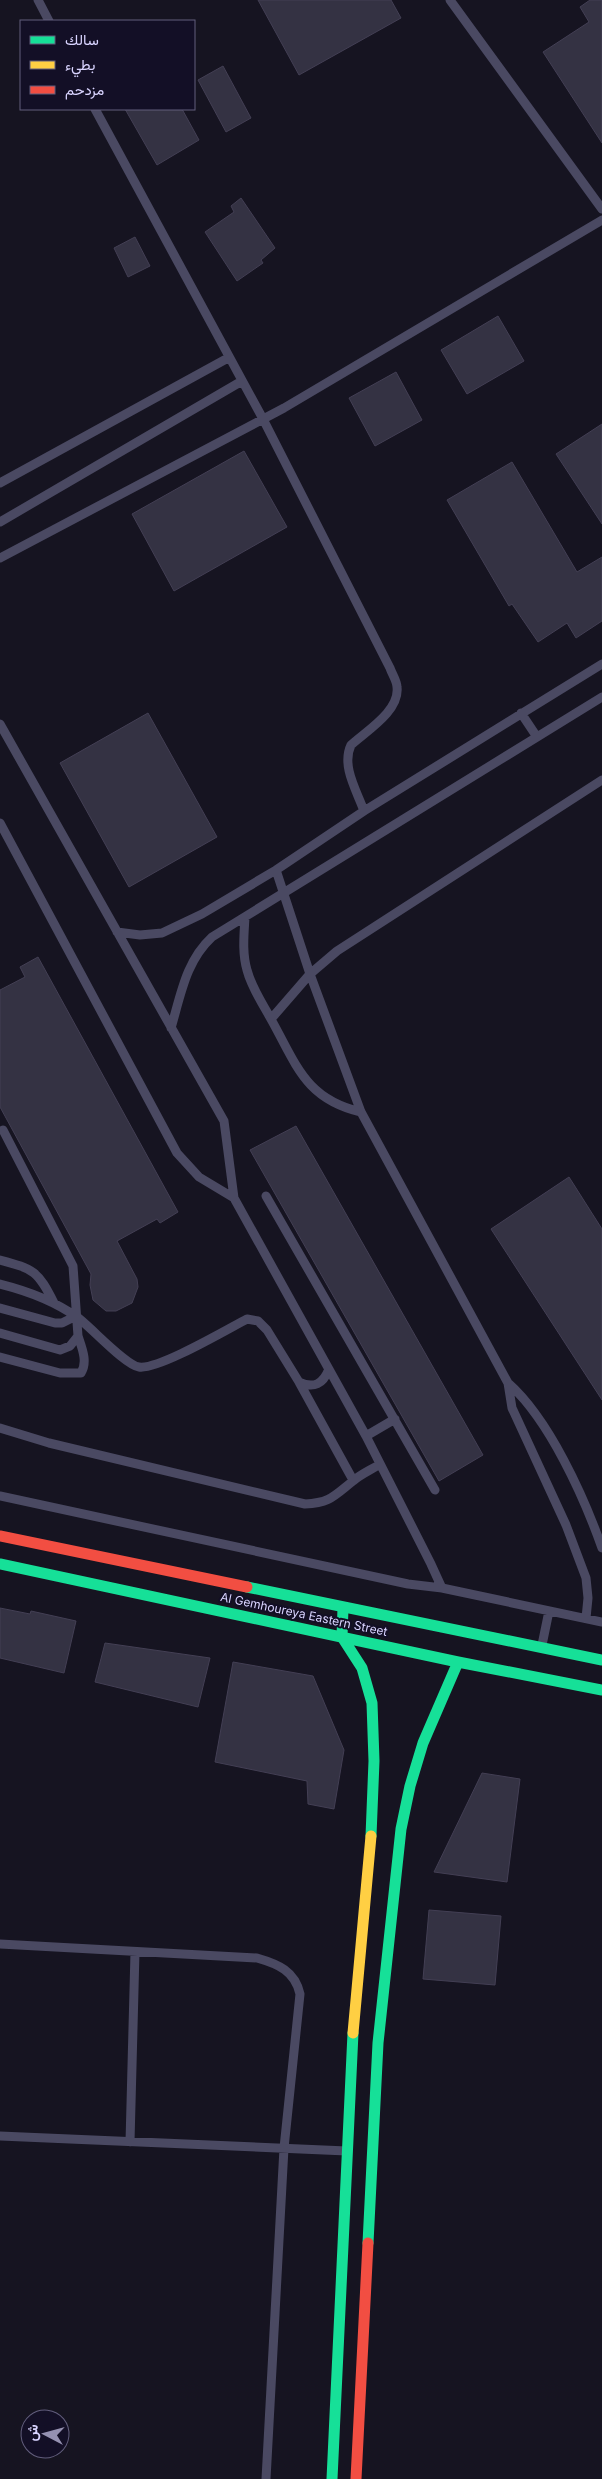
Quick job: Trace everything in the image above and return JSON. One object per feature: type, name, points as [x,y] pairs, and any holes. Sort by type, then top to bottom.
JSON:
[{"type":"main road","name":"Al Gemhoureya Eastern Street","points":[[0,1536],[343,1608],[519,1658],[602,1690]]},
{"type":"main road","name":"Al Gemhoureya Eastern Street","points":[[0,1564],[458,1662],[519,1658],[541,1647],[602,1660]]},
{"type":"main road","points":[[343,1608],[342,1637],[362,1668],[369,1688],[372,1703],[374,1761],[365,2042],[356,2479]]},
{"type":"main road","points":[[332,2479],[347,2151],[401,1829],[410,1786],[423,1743],[458,1662]]},
{"type":"lane","points":[[38,0],[48,20]]},
{"type":"lane","points":[[450,0],[602,210]]},
{"type":"lane","points":[[96,110],[228,358],[263,419],[390,668],[397,687],[395,701],[387,712],[351,745],[346,762],[364,811]]},
{"type":"lane","points":[[0,558],[263,419],[602,220]]},
{"type":"lane","points":[[0,483],[228,358]]},
{"type":"lane","points":[[0,522],[242,381]]},
{"type":"lane","points":[[117,932],[140,935],[162,934],[202,914],[276,870],[364,811],[602,664]]},
{"type":"lane","points":[[171,1028],[191,963],[199,949],[212,937],[602,697]]},
{"type":"lane","points":[[521,713],[537,737]]},
{"type":"lane","points":[[0,724],[3,736],[224,1121],[234,1198],[366,1436],[442,1588]]},
{"type":"lane","points":[[271,1019],[310,974],[337,951],[602,780]]},
{"type":"lane","points":[[0,823],[177,1153],[200,1177],[234,1198]]},
{"type":"lane","points":[[276,870],[310,974],[360,1112],[508,1383],[529,1404],[566,1464],[589,1512],[602,1548]]},
{"type":"lane","points":[[245,917],[244,953],[251,984],[300,1073],[311,1087],[334,1104],[360,1112]]},
{"type":"lane","points":[[0,1356],[60,1374],[76,1375],[85,1368],[78,1336],[73,1266],[3,1130]]},
{"type":"lane","points":[[266,1196],[435,1490]]},
{"type":"lane","points":[[0,1260],[28,1267],[39,1276],[54,1304]]},
{"type":"lane","points":[[0,1284],[34,1293],[76,1316],[125,1360],[140,1367],[150,1366],[179,1354],[247,1319],[253,1319],[267,1330],[299,1382],[354,1480]]},
{"type":"lane","points":[[0,1308],[55,1323],[62,1323],[76,1316]]},
{"type":"lane","points":[[0,1333],[60,1350],[70,1346],[78,1336]]},
{"type":"lane","points":[[299,1382],[306,1385],[320,1384],[325,1379],[329,1369]]},
{"type":"lane","points":[[508,1383],[512,1408],[566,1525],[586,1578],[588,1598],[586,1618]]},
{"type":"lane","points":[[366,1436],[395,1419]]},
{"type":"lane","points":[[0,1428],[49,1443],[305,1504],[321,1503],[332,1499],[354,1480],[380,1464]]},
{"type":"lane","points":[[0,1496],[408,1584],[442,1588],[602,1622]]},
{"type":"lane","points":[[541,1647],[549,1611]]},
{"type":"lane","points":[[0,1944],[257,1958],[278,1965],[292,1975],[298,1984],[300,1994],[284,2148],[266,2479]]},
{"type":"lane","points":[[130,2142],[135,1952]]},
{"type":"lane","points":[[0,2136],[347,2151]]},
{"type":"building","points":[[258,0],[391,0],[401,18],[299,75]]},
{"type":"building","points":[[590,0],[602,0],[602,143],[543,52],[589,22],[580,7]]},
{"type":"building","points":[[223,66],[251,118],[226,132],[198,80]]},
{"type":"building","points":[[126,110],[183,110],[199,140],[157,165]]},
{"type":"building","points":[[241,198],[275,248],[261,260],[263,263],[237,281],[205,232],[234,212],[231,206]]},
{"type":"building","points":[[135,237],[150,266],[128,277],[114,248]]},
{"type":"building","points":[[498,316],[524,361],[467,394],[441,350]]},
{"type":"building","points":[[396,372],[422,420],[375,446],[349,398]]},
{"type":"building","points":[[602,424],[602,524],[556,454]]},
{"type":"building","points":[[244,451],[287,527],[174,591],[132,514]]},
{"type":"building","points":[[512,462],[577,572],[602,557],[602,621],[576,638],[567,623],[538,642],[512,604],[509,606],[447,500]]},
{"type":"building","points":[[148,713],[217,837],[129,887],[60,763]]},
{"type":"building","points":[[38,957],[178,1212],[160,1223],[157,1219],[117,1241],[137,1279],[138,1287],[132,1303],[116,1311],[106,1311],[93,1300],[90,1285],[91,1274],[0,1107],[0,990],[25,977],[20,967]]},
{"type":"building","points":[[296,1126],[483,1455],[439,1481],[250,1150]]},
{"type":"building","points":[[569,1177],[602,1229],[602,1400],[491,1229]]},
{"type":"building","points":[[0,1608],[30,1614],[31,1611],[76,1621],[64,1673],[0,1658]]},
{"type":"building","points":[[105,1643],[210,1658],[198,1707],[95,1682]]},
{"type":"building","points":[[233,1662],[313,1676],[344,1750],[334,1809],[308,1804],[307,1781],[215,1762]]},
{"type":"building","points":[[482,1773],[520,1779],[507,1882],[434,1872]]},
{"type":"building","points":[[429,1910],[501,1916],[495,1985],[423,1979]]},
{"type":"traffic: fast","points":[[0,1564],[458,1662],[602,1690]]},
{"type":"traffic: fast","points":[[247,1587],[602,1660]]},
{"type":"traffic: fast","points":[[343,1608],[342,1637],[362,1668],[372,1703],[374,1761],[371,1836]]},
{"type":"traffic: fast","points":[[368,2243],[378,2043],[401,1829],[410,1786],[423,1743],[458,1662]]},
{"type":"traffic: fast","points":[[332,2479],[353,2033]]},
{"type":"traffic: slow","points":[[353,2033],[371,1836]]},
{"type":"traffic: jam","points":[[0,1536],[247,1587]]},
{"type":"traffic: jam","points":[[356,2479],[368,2243]]}]
